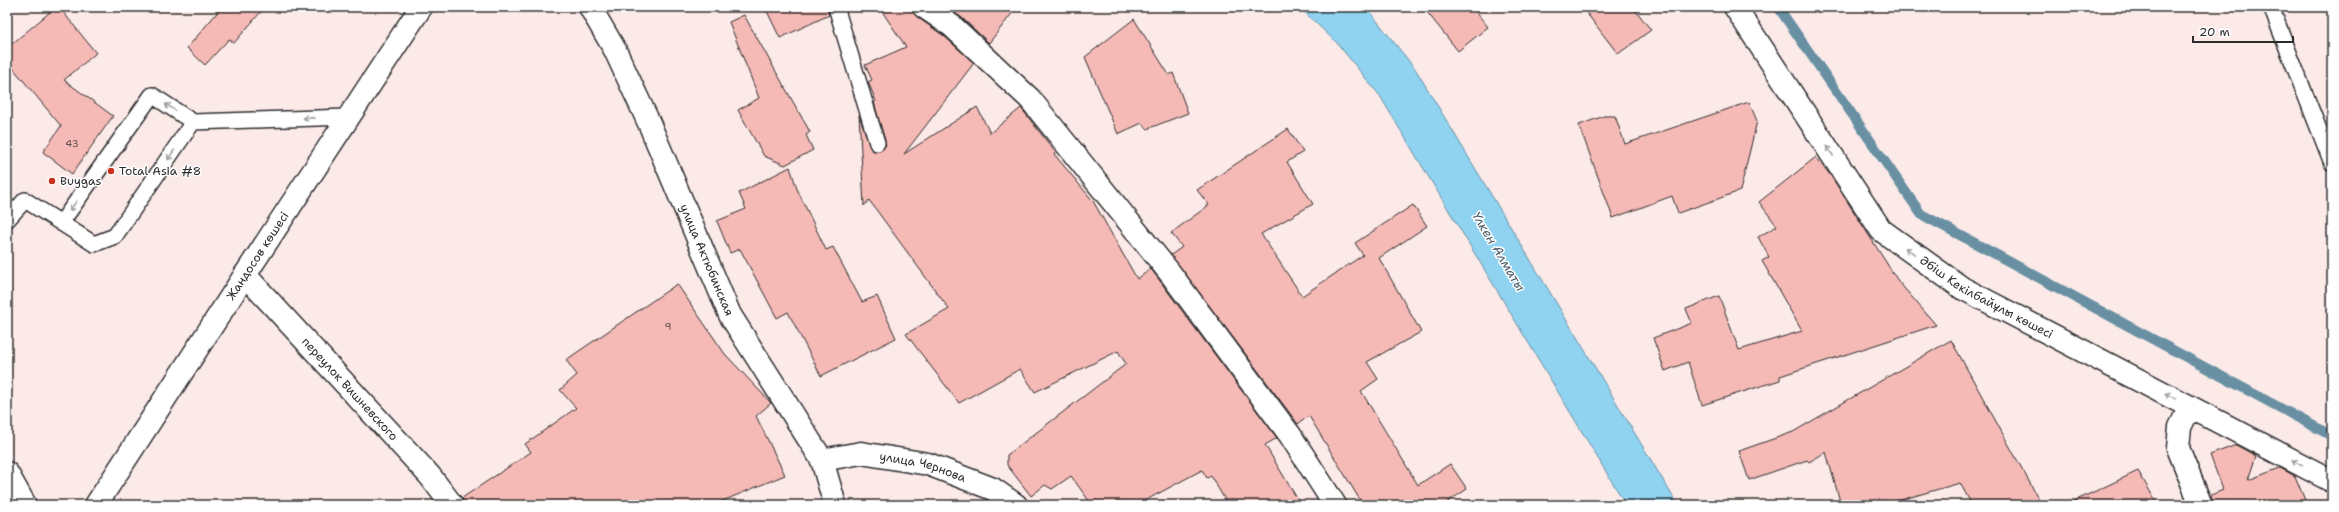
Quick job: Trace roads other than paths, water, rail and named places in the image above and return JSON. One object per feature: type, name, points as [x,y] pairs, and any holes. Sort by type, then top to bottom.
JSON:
[{"type":"street","name":"Жандосов көшесі","points":[[96,505],[421,7]]},
{"type":"street","name":"улица Актюбинская","points":[[590,7],[614,50],[649,123],[730,315],[822,460],[835,505]]},
{"type":"street","points":[[924,7],[952,26],[1030,99],[1170,273],[1290,435],[1335,505]]},
{"type":"street","name":"Әбіш Кекілбайұлы көшесі","points":[[1736,7],[1881,230],[1962,288],[2332,481]]},
{"type":"street","name":"переулок Вишневского","points":[[245,275],[430,476],[452,505]]},
{"type":"street","points":[[2190,407],[2180,427],[2178,448],[2201,505]]},
{"type":"street","name":"улица Чернова","points":[[822,460],[861,453],[928,464],[993,489],[1016,505]]},
{"type":"street","points":[[7,473],[25,505]]},
{"type":"lane","points":[[836,7],[877,143]]},
{"type":"lane","points":[[2271,7],[2332,163]]},
{"type":"lane","points":[[61,223],[152,95],[193,122],[348,117]]},
{"type":"lane","points":[[7,220],[25,200],[94,244],[115,236],[193,122]]},
{"type":"water","name":"Үлкен Алматы","points":[[1299,7],[1366,7],[1416,70],[1678,505],[1626,505],[1380,96],[1337,43]]},
{"type":"waterway","points":[[1778,7],[1921,214],[2332,436]]},
{"type":"place","name":"Total Asia #8","points":[[111,171]]},
{"type":"place","name":"Buygas","points":[[52,181]]}]
